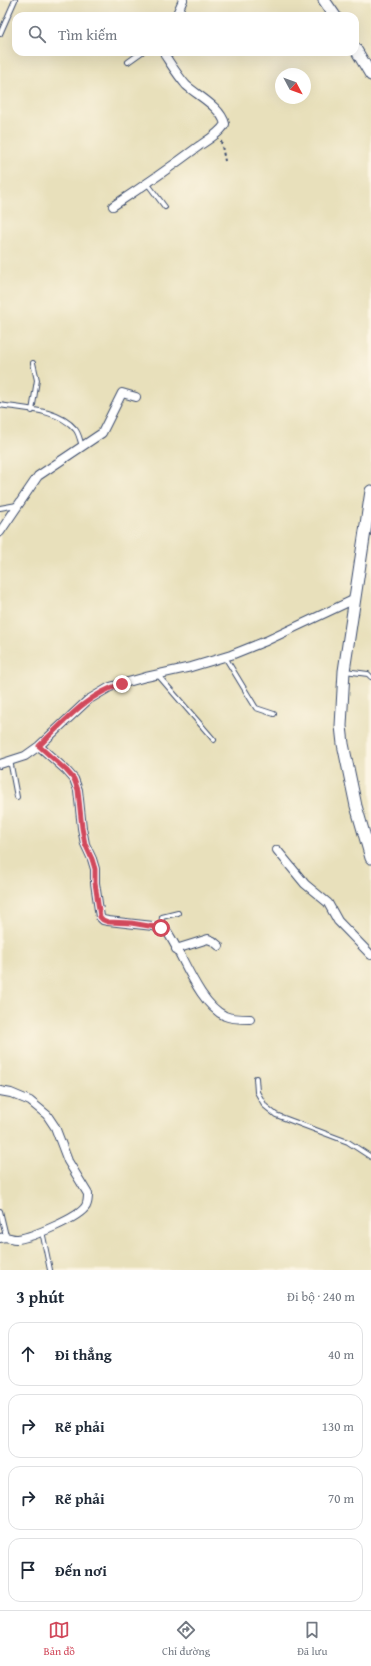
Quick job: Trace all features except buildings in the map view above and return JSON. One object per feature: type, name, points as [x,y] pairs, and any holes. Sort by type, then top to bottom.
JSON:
[{"type":"street","points":[[178,12],[183,0]]},
{"type":"street","points":[[324,0],[332,12]]},
{"type":"street","points":[[359,54],[371,74]]},
{"type":"street","points":[[112,206],[147,183],[223,128],[225,124],[224,119],[219,113],[186,84],[166,56]]},
{"type":"street","points":[[0,532],[38,476],[102,433],[122,393],[136,397]]},
{"type":"street","points":[[371,491],[344,671],[341,726],[343,744],[356,806],[371,858]]},
{"type":"street","points":[[0,764],[25,756],[39,746],[88,700],[110,688],[157,674],[190,667],[225,657],[266,641],[355,599]]},
{"type":"street","points":[[39,746],[74,779],[78,790],[85,844],[95,869],[95,883],[100,917],[108,922],[131,923],[166,930],[191,976],[214,1010],[227,1017],[250,1019]]},
{"type":"street","points":[[277,850],[305,884],[328,903],[338,921],[371,955]]},
{"type":"street","points":[[176,949],[208,939],[219,946]]},
{"type":"street","points":[[0,1091],[11,1093],[30,1101],[47,1115],[55,1127],[68,1161],[88,1194],[87,1205],[74,1217],[42,1231],[18,1239],[3,1237]]},
{"type":"lane","points":[[0,34],[15,0]]},
{"type":"lane","points":[[128,62],[136,56]]},
{"type":"lane","points":[[147,183],[165,207]]},
{"type":"lane","points":[[32,411],[37,380],[33,363]]},
{"type":"lane","points":[[0,405],[59,417],[68,422],[77,430],[82,446]]},
{"type":"lane","points":[[0,508],[18,505]]},
{"type":"lane","points":[[225,657],[256,708],[274,714]]},
{"type":"lane","points":[[344,671],[368,674],[371,677]]},
{"type":"lane","points":[[157,674],[214,740]]},
{"type":"lane","points":[[10,760],[17,797]]},
{"type":"lane","points":[[161,928],[162,917],[178,913]]},
{"type":"lane","points":[[256,1078],[257,1092],[265,1106],[276,1115],[348,1142],[371,1157]]},
{"type":"lane","points":[[0,1211],[3,1237]]},
{"type":"lane","points":[[42,1231],[50,1270]]},
{"type":"path","points":[[223,128],[221,137],[225,162]]},
{"type":"route","points":[[122,684],[110,688],[88,700],[39,746],[74,779],[78,790],[85,844],[95,869],[95,883],[100,917],[108,922],[131,923],[161,928]]}]
